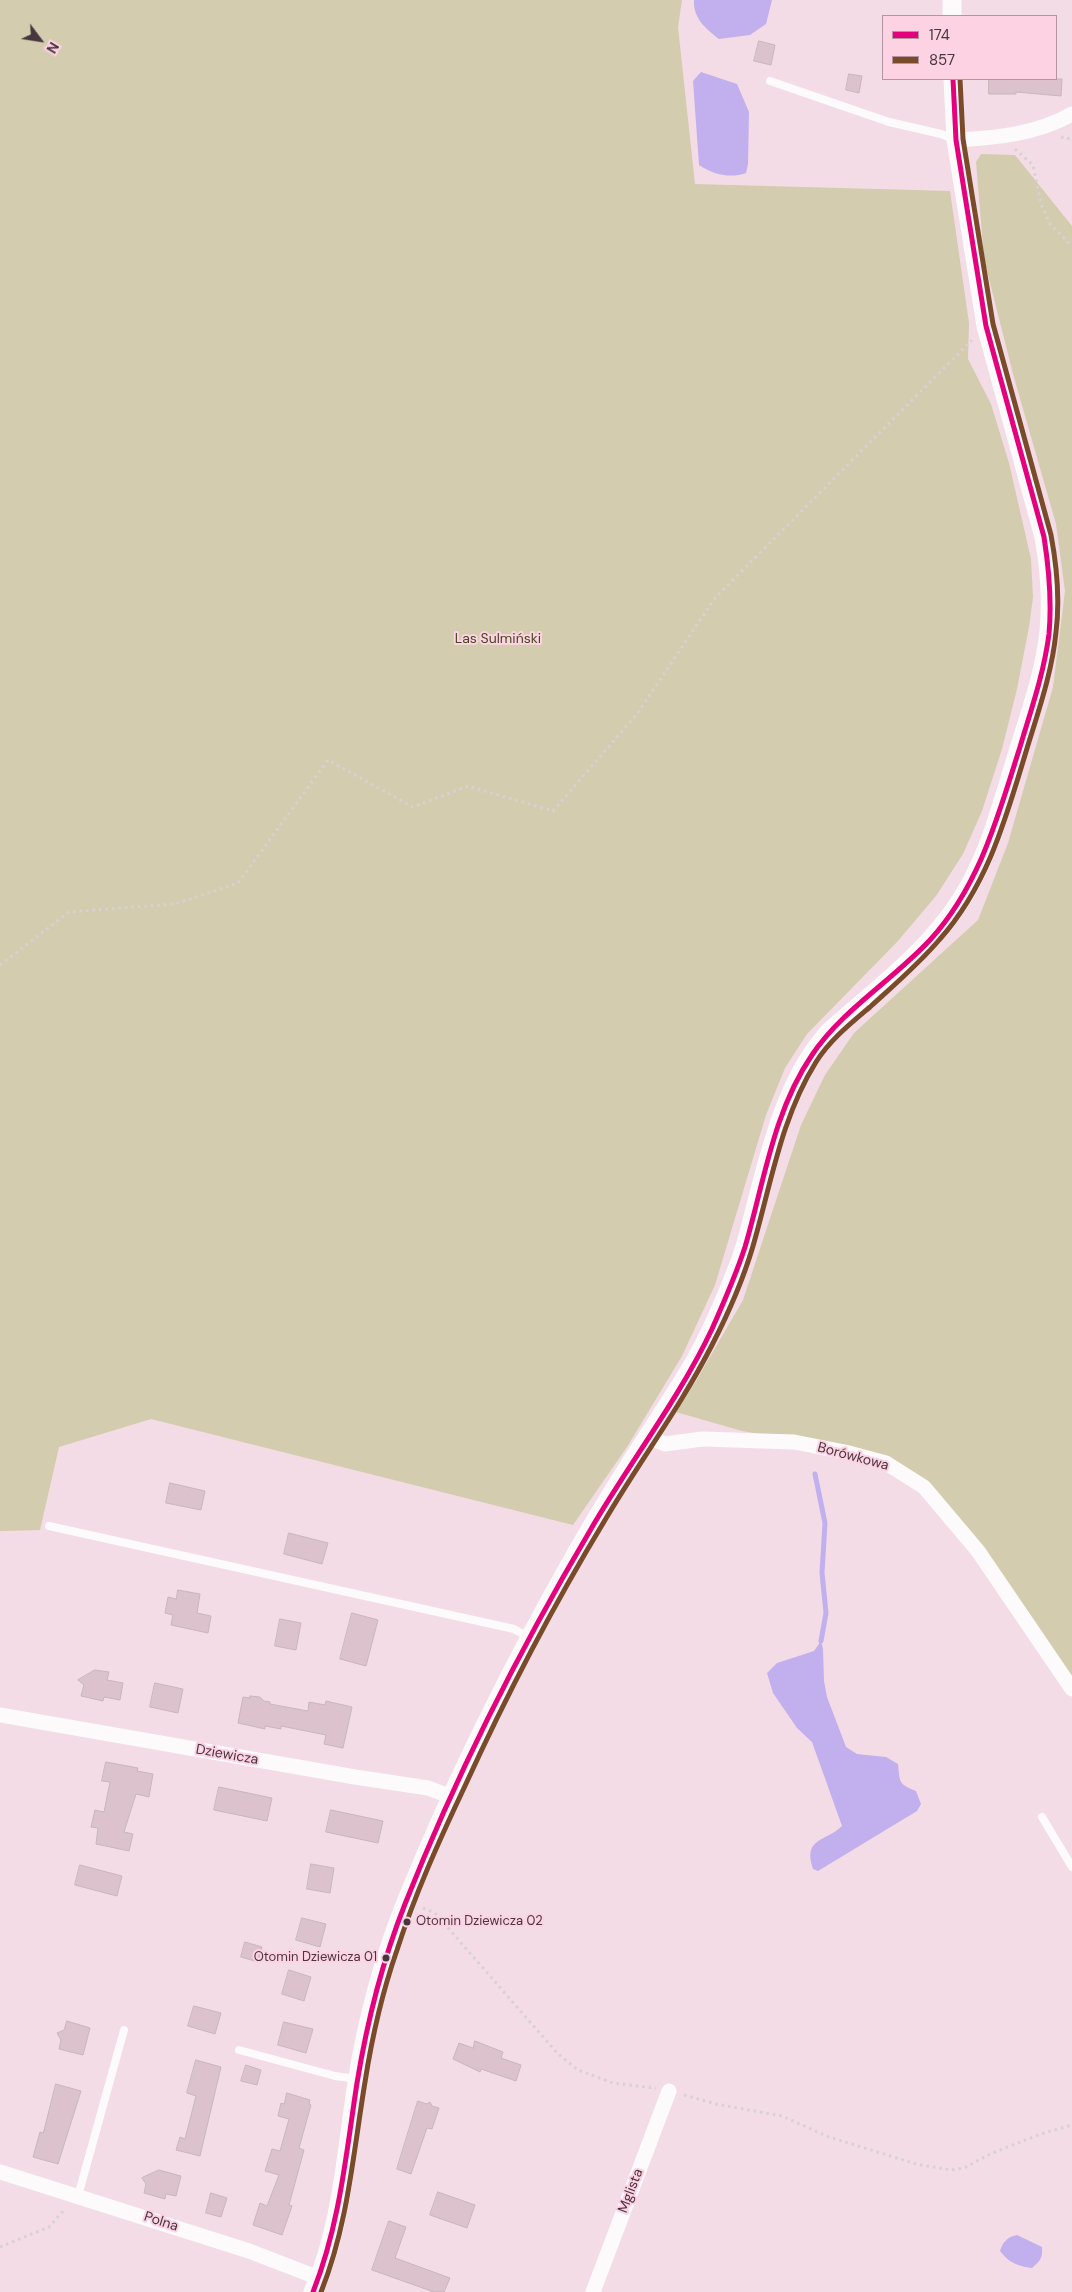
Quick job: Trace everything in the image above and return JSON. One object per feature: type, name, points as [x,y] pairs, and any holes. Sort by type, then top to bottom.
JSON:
[{"type":"street","points":[[952,0],[952,15]]},
{"type":"street","points":[[316,2285],[333,2233],[357,2079],[377,1982],[407,1900],[452,1797],[530,1638],[582,1543],[683,1382],[712,1328],[744,1248],[786,1103],[799,1072],[815,1047],[828,1033],[935,935],[960,902],[984,854],[1028,717],[1049,634],[1051,573],[1044,538],[986,326],[956,140],[953,80]]},
{"type":"street","points":[[956,140],[1002,137],[1046,125],[1072,114]]},
{"type":"street","name":"Borówkowa","points":[[647,1437],[665,1444],[702,1439],[794,1442],[845,1452],[886,1463],[924,1487],[978,1550],[1072,1689]]},
{"type":"street","name":"Dziewicza","points":[[0,1715],[428,1788],[452,1797]]},
{"type":"street","name":"Mglista","points":[[593,2292],[669,2091]]},
{"type":"street","name":"Polna","points":[[0,2172],[249,2251],[316,2285]]},
{"type":"lane","points":[[770,81],[889,122],[941,134],[956,140]]},
{"type":"lane","points":[[49,1526],[514,1629],[530,1638]]},
{"type":"lane","points":[[1042,1817],[1072,1867]]},
{"type":"lane","points":[[78,2196],[124,2030]]},
{"type":"lane","points":[[239,2050],[335,2076],[357,2079]]},
{"type":"path","points":[[1002,137],[1033,165],[1041,204],[1050,224],[1072,246]]},
{"type":"path","points":[[0,965],[69,912],[175,904],[238,882],[328,760],[413,807],[468,786],[553,811],[637,714],[715,598],[986,326]]},
{"type":"path","points":[[407,1900],[435,1913],[558,2054],[578,2070],[613,2083],[645,2086],[716,2104],[782,2116],[829,2137],[916,2164],[951,2170],[964,2168],[992,2153],[1041,2134],[1072,2125]]},
{"type":"path","points":[[0,2247],[49,2227],[78,2196]]},
{"type":"green space","name":"Las Sulmiński","points":[[0,0],[682,0],[678,27],[695,184],[950,191],[969,323],[968,359],[991,404],[1009,463],[1031,559],[1033,597],[1029,627],[1017,689],[1002,749],[982,811],[963,854],[936,896],[897,942],[807,1034],[785,1068],[766,1115],[715,1285],[682,1356],[627,1447],[573,1525],[151,1419],[59,1447],[40,1530],[0,1531]]},
{"type":"green space","points":[[981,154],[1015,155],[1072,226],[1072,1678],[990,1558],[884,1455],[742,1431],[676,1412],[743,1300],[801,1125],[825,1075],[854,1033],[978,920],[1008,843],[1053,687],[1065,591],[1056,524],[1013,374],[984,259],[976,162]]},
{"type":"shaded area","points":[[694,0],[772,0],[766,24],[750,35],[719,39],[701,22],[694,6]]},
{"type":"shaded area","points":[[701,72],[737,84],[749,112],[748,164],[746,173],[734,176],[721,175],[699,165],[693,81]]},
{"type":"shaded area","points":[[821,1641],[827,1697],[846,1747],[857,1754],[886,1757],[898,1764],[901,1782],[916,1791],[921,1804],[917,1811],[818,1871],[813,1869],[811,1859],[811,1851],[814,1845],[842,1826],[812,1742],[797,1728],[773,1693],[767,1673],[777,1663],[814,1651]]},
{"type":"shaded area","points":[[1017,2235],[1042,2247],[1040,2259],[1032,2268],[1014,2263],[1000,2251],[1006,2240]]},
{"type":"building","points":[[759,41],[775,45],[771,65],[754,61]]},
{"type":"building","points":[[849,74],[862,76],[859,93],[846,90]]},
{"type":"building","points":[[1062,79],[1061,96],[1016,92],[1016,94],[989,94],[989,80]]},
{"type":"building","points":[[170,1483],[205,1491],[201,1510],[166,1503]]},
{"type":"building","points":[[289,1533],[328,1543],[322,1564],[284,1554]]},
{"type":"building","points":[[178,1590],[200,1594],[197,1613],[211,1616],[208,1633],[171,1625],[173,1615],[165,1613],[168,1597],[176,1599]]},
{"type":"building","points":[[352,1613],[378,1620],[366,1666],[340,1659]]},
{"type":"building","points":[[280,1619],[301,1623],[296,1650],[275,1646]]},
{"type":"building","points":[[95,1670],[109,1672],[107,1680],[123,1683],[120,1700],[104,1697],[103,1701],[81,1696],[84,1685],[78,1680]]},
{"type":"building","points":[[155,1683],[183,1689],[178,1713],[150,1707]]},
{"type":"building","points":[[250,1696],[260,1697],[264,1701],[270,1702],[270,1704],[308,1711],[309,1702],[325,1705],[326,1701],[352,1707],[343,1748],[324,1744],[326,1735],[281,1726],[281,1729],[265,1726],[265,1729],[238,1723],[243,1697],[250,1698]]},
{"type":"building","points":[[106,1762],[138,1768],[137,1771],[153,1774],[149,1797],[136,1794],[124,1832],[133,1834],[129,1851],[96,1844],[98,1828],[91,1827],[95,1810],[104,1812],[110,1782],[102,1781]]},
{"type":"building","points":[[219,1787],[272,1798],[267,1821],[214,1810]]},
{"type":"building","points":[[331,1810],[383,1821],[378,1843],[326,1832]]},
{"type":"building","points":[[311,1864],[334,1868],[330,1893],[307,1889]]},
{"type":"building","points":[[80,1865],[122,1876],[117,1896],[75,1885]]},
{"type":"building","points":[[302,1918],[326,1924],[320,1947],[296,1940]]},
{"type":"building","points":[[245,1942],[262,1947],[258,1962],[241,1957]]},
{"type":"building","points":[[289,1970],[311,1977],[304,2001],[282,1994]]},
{"type":"building","points":[[194,2006],[221,2013],[215,2034],[188,2026]]},
{"type":"building","points":[[67,2021],[90,2028],[83,2055],[59,2049],[61,2040],[57,2033],[64,2030]]},
{"type":"building","points":[[284,2022],[313,2029],[306,2053],[278,2045]]},
{"type":"building","points":[[475,2041],[503,2052],[501,2058],[521,2065],[516,2081],[481,2069],[480,2072],[453,2059],[459,2043],[473,2048]]},
{"type":"building","points":[[196,2060],[221,2067],[200,2156],[176,2150],[180,2137],[185,2139],[196,2096],[187,2093]]},
{"type":"building","points":[[246,2065],[261,2070],[257,2085],[241,2081]]},
{"type":"building","points":[[56,2084],[81,2091],[58,2164],[33,2157],[40,2132],[43,2133]]},
{"type":"building","points":[[287,2093],[310,2100],[309,2104],[311,2105],[299,2148],[304,2150],[289,2205],[292,2206],[282,2235],[253,2225],[260,2203],[267,2206],[279,2175],[265,2171],[272,2149],[280,2151],[289,2119],[278,2116],[281,2103],[284,2104]]},
{"type":"building","points":[[418,2101],[426,2104],[430,2102],[432,2106],[439,2108],[432,2129],[427,2128],[411,2174],[397,2169]]},
{"type":"building","points":[[159,2170],[181,2176],[176,2196],[166,2194],[165,2199],[144,2193],[146,2184],[142,2178]]},
{"type":"building","points":[[438,2192],[475,2205],[467,2228],[430,2215]]},
{"type":"building","points":[[211,2193],[227,2198],[221,2217],[206,2213]]},
{"type":"building","points":[[389,2221],[406,2227],[395,2258],[450,2278],[444,2292],[434,2292],[372,2270]]},
{"type":"waterway","points":[[815,1474],[825,1523],[822,1573],[826,1613],[821,1641]]},
{"type":"transit line","name":"174","points":[[313,2292],[330,2241],[336,2215],[361,2060],[376,1992],[405,1904],[446,1808],[514,1666],[539,1620],[606,1504],[685,1380],[712,1329],[745,1247],[771,1148],[788,1100],[799,1077],[812,1055],[838,1024],[930,940],[947,919],[975,873],[1004,799],[1037,691],[1047,649],[1050,622],[1050,585],[1046,549],[986,326],[956,140],[953,80]]},
{"type":"transit line","name":"857","points":[[321,2292],[338,2241],[344,2215],[368,2065],[382,1999],[412,1909],[446,1828],[496,1719],[549,1618],[618,1498],[700,1368],[724,1321],[749,1259],[785,1128],[804,1083],[816,1062],[828,1047],[924,957],[956,919],[970,897],[993,852],[1002,828],[1044,694],[1054,648],[1057,620],[1058,596],[1055,559],[1051,535],[993,324],[963,139],[960,80]]},
{"type":"place","name":"Otomin Dziewicza 02","points":[[407,1922]]},
{"type":"place","name":"Otomin Dziewicza 01","points":[[386,1958]]}]
